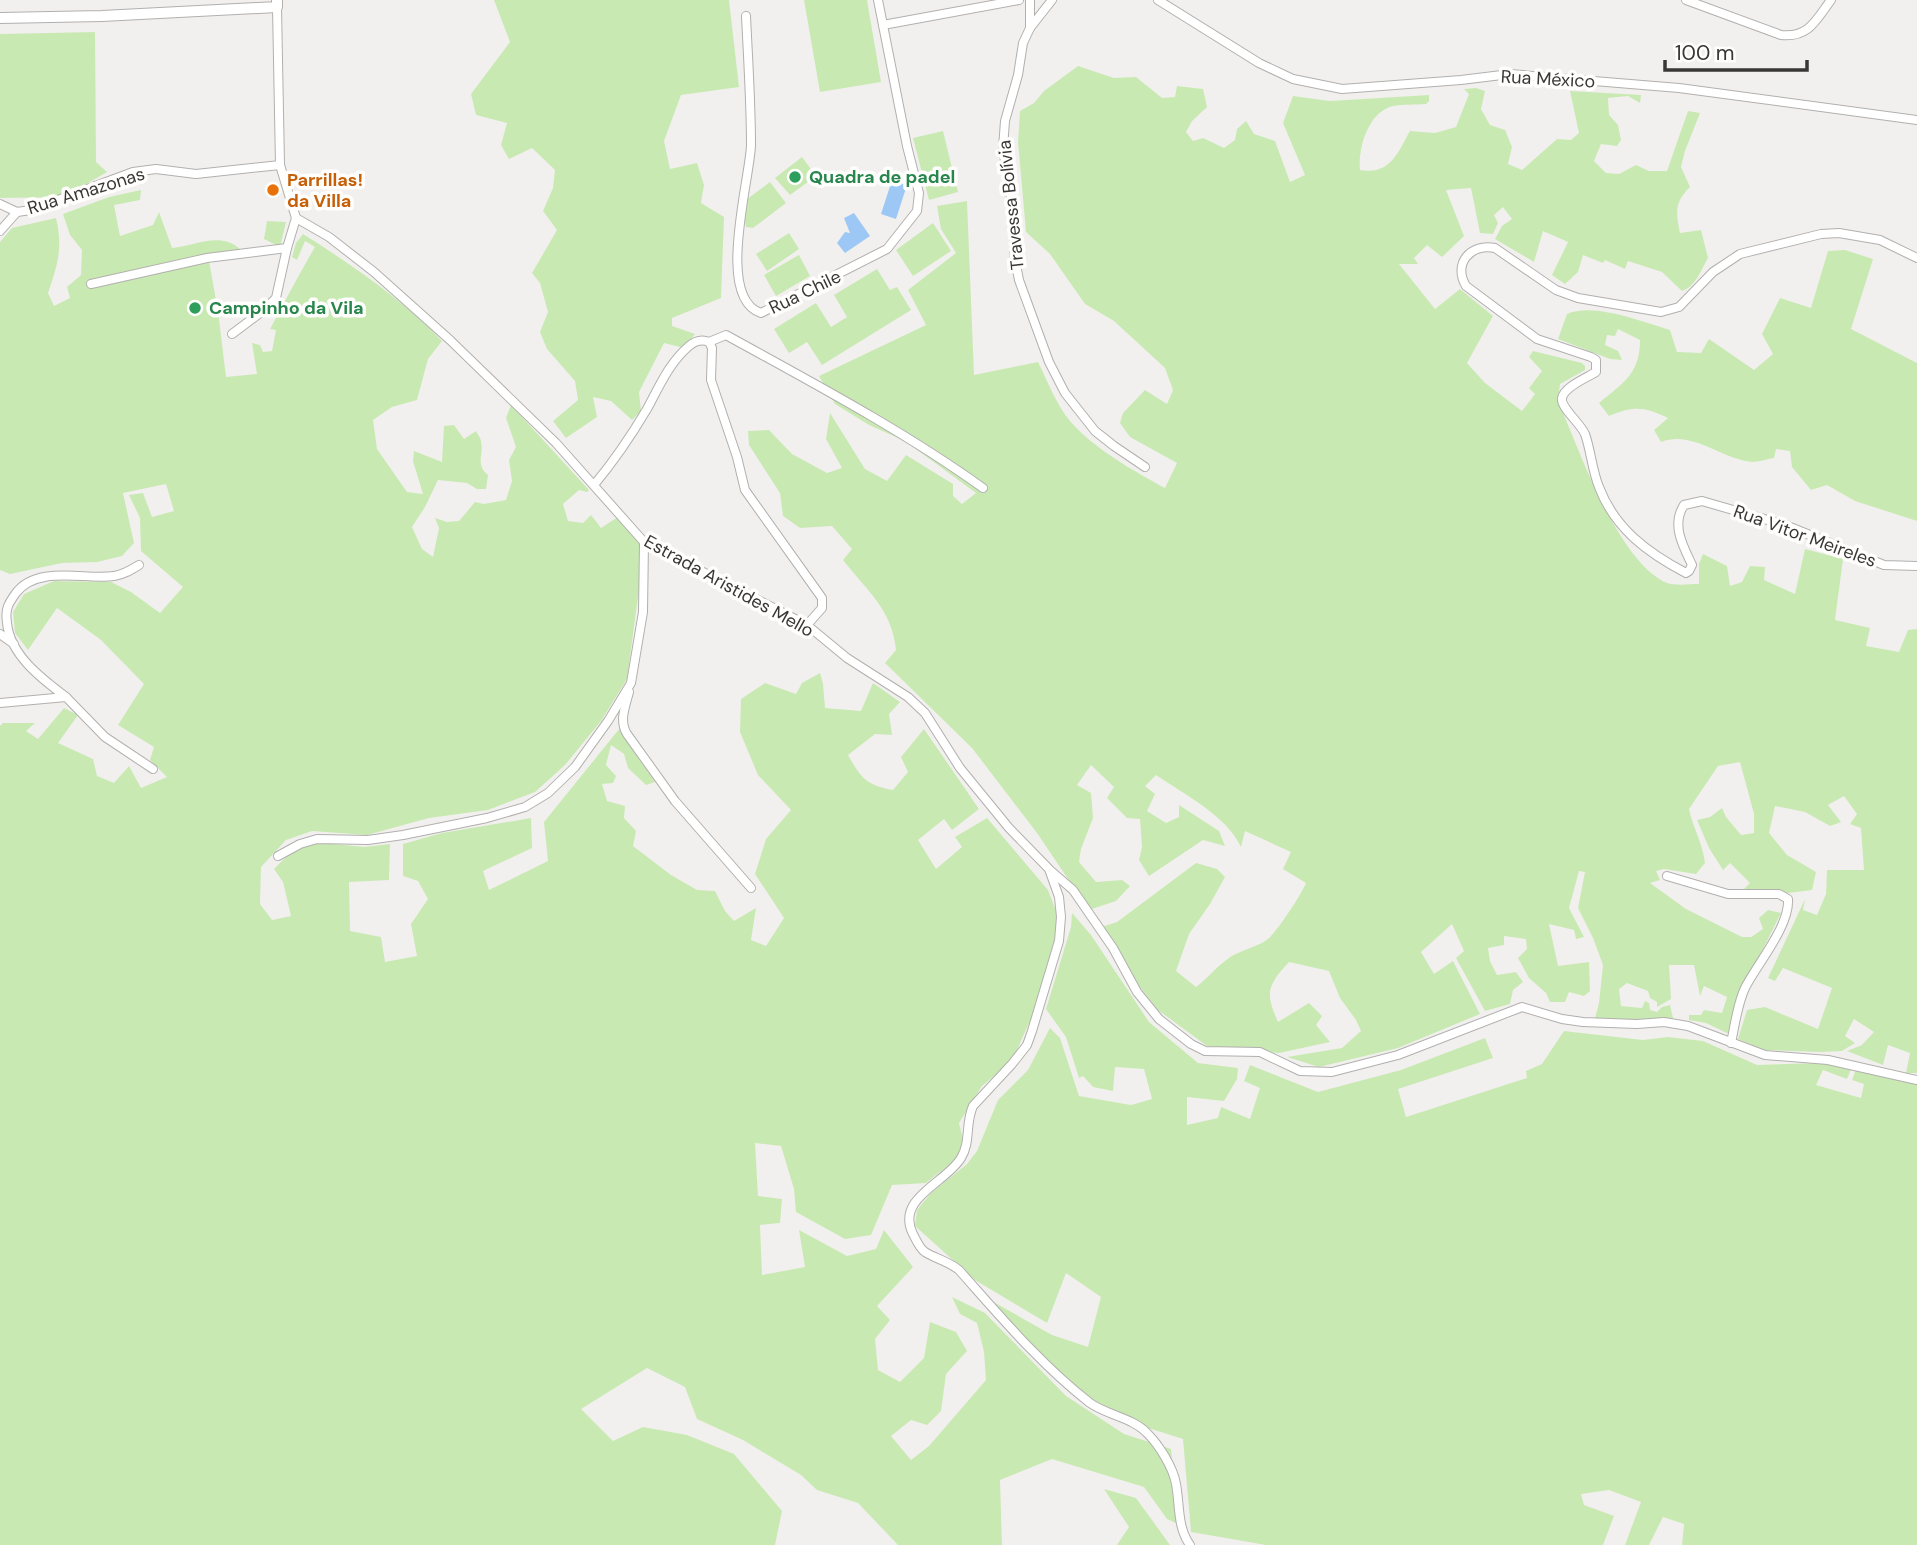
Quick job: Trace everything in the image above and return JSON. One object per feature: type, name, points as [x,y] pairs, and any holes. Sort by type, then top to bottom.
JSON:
[{"type":"street","name":"Rua Chile","points":[[746,16],[751,149],[738,249],[741,287],[745,299],[754,310],[761,313],[887,249],[917,211],[919,193],[878,0]]},
{"type":"street","points":[[883,25],[1018,0]]},
{"type":"street","name":"Travessa Bolívia","points":[[1030,0],[1030,27]]},
{"type":"street","name":"Travessa Bolívia","points":[[1052,0],[1030,27],[1023,43],[1018,75],[1005,121],[1003,148],[1015,223],[1014,254],[1019,281],[1049,362],[1065,393],[1095,430],[1145,467]]},
{"type":"street","name":"Rua México","points":[[1158,0],[1259,63],[1293,79],[1342,89],[1510,74],[1549,76],[1679,88],[1917,120]]},
{"type":"street","points":[[1686,0],[1781,35],[1795,37],[1810,28],[1830,0]]},
{"type":"street","points":[[0,18],[102,16],[277,4],[280,165],[296,218],[286,248],[276,298],[232,334]]},
{"type":"street","name":"Rua Amazonas","points":[[17,212],[31,210],[133,172],[156,169],[196,174],[280,165]]},
{"type":"street","points":[[0,204],[17,212],[0,231]]},
{"type":"street","name":"Estrada Aristides Mello","points":[[296,218],[329,237],[384,280],[469,359],[555,443],[644,542],[807,625],[847,658],[908,696],[925,713],[960,768],[1009,828],[1049,869],[1059,897],[1059,941],[1030,1038],[1012,1064],[974,1106],[969,1115],[966,1148],[959,1161],[919,1197],[908,1222],[925,1253],[950,1262],[959,1269],[1017,1334],[1066,1383],[1094,1405],[1147,1433],[1176,1481],[1182,1533],[1190,1545]]},
{"type":"street","name":"Rua Vitor Meireles","points":[[1917,258],[1880,240],[1839,233],[1821,234],[1740,254],[1713,272],[1679,307],[1661,312],[1578,298],[1556,290],[1495,248],[1476,248],[1466,258],[1460,270],[1466,286],[1537,339],[1595,360],[1596,372],[1566,391],[1562,405],[1585,436],[1599,488],[1615,516],[1630,535],[1658,558],[1686,573],[1689,571],[1692,565],[1682,544],[1678,518],[1684,505],[1702,500],[1785,525],[1884,565],[1917,566]]},
{"type":"street","points":[[91,284],[207,258],[286,248]]},
{"type":"street","points":[[594,485],[612,463],[664,376],[680,355],[692,343],[705,340],[709,342],[726,335],[934,453],[983,488]]},
{"type":"street","points":[[709,342],[712,348],[711,380],[737,457],[745,490],[821,598],[822,608],[807,625]]},
{"type":"street","points":[[644,542],[643,612],[622,719],[623,727],[675,801],[751,888]]},
{"type":"street","points":[[139,565],[115,576],[55,576],[32,581],[19,589],[6,606],[7,625],[14,644],[41,679],[66,697],[105,737],[153,769]]},
{"type":"street","points":[[0,634],[14,644]]},
{"type":"street","points":[[278,856],[300,844],[317,839],[368,840],[403,835],[525,807],[548,793],[575,766],[608,721],[631,683]]},
{"type":"street","points":[[0,703],[66,697]]},
{"type":"street","points":[[1049,869],[1073,890],[1113,948],[1137,992],[1159,1019],[1191,1044],[1205,1051],[1253,1051],[1300,1071],[1332,1072],[1398,1055],[1522,1007],[1562,1019],[1583,1022],[1664,1022],[1688,1026],[1765,1055],[1828,1060],[1917,1080]]},
{"type":"street","points":[[1667,876],[1728,894],[1779,894],[1788,899],[1779,930],[1745,988],[1731,1043]]},
{"type":"green space","points":[[494,0],[729,0],[739,87],[681,95],[664,141],[670,169],[697,163],[704,185],[701,203],[724,217],[721,298],[672,318],[672,326],[695,334],[684,348],[664,343],[639,392],[641,411],[632,420],[611,401],[593,397],[597,417],[566,438],[553,421],[578,400],[575,381],[547,349],[540,332],[548,312],[540,283],[532,273],[557,230],[543,211],[553,188],[555,170],[532,148],[509,159],[501,145],[507,123],[476,115],[471,94],[510,42]]},
{"type":"green space","points":[[804,0],[867,0],[881,82],[820,92]]},
{"type":"green space","points":[[95,32],[96,162],[107,172],[64,197],[0,198],[0,34]]},
{"type":"green space","points":[[1078,66],[1114,78],[1136,77],[1162,98],[1175,97],[1177,86],[1203,89],[1207,107],[1192,121],[1186,132],[1193,141],[1203,138],[1224,148],[1235,140],[1237,129],[1246,121],[1254,134],[1275,141],[1290,182],[1305,175],[1283,123],[1293,96],[1330,101],[1429,95],[1426,104],[1393,106],[1377,115],[1366,132],[1361,152],[1360,170],[1370,171],[1386,166],[1391,161],[1410,131],[1435,133],[1456,127],[1469,94],[1464,89],[1476,88],[1485,91],[1481,109],[1490,125],[1505,130],[1512,147],[1508,164],[1522,170],[1557,139],[1571,140],[1579,133],[1570,91],[1641,95],[1640,103],[1628,96],[1608,98],[1609,115],[1618,125],[1621,140],[1617,146],[1601,144],[1594,161],[1606,173],[1619,174],[1636,165],[1649,171],[1667,171],[1688,111],[1700,113],[1681,167],[1690,187],[1681,198],[1677,213],[1680,233],[1701,230],[1708,258],[1698,277],[1687,289],[1682,291],[1662,272],[1628,261],[1625,269],[1605,260],[1603,263],[1583,255],[1578,272],[1565,284],[1552,275],[1568,242],[1543,231],[1534,262],[1495,239],[1502,226],[1512,219],[1503,207],[1494,215],[1498,223],[1493,234],[1480,233],[1471,188],[1446,190],[1464,236],[1442,257],[1427,245],[1414,258],[1418,264],[1399,264],[1435,309],[1460,289],[1493,316],[1467,363],[1485,383],[1522,411],[1535,394],[1529,388],[1542,371],[1529,357],[1533,351],[1585,366],[1585,370],[1560,384],[1558,401],[1602,502],[1632,552],[1649,571],[1667,583],[1699,584],[1699,564],[1703,554],[1727,566],[1730,586],[1742,582],[1750,566],[1765,567],[1764,580],[1795,594],[1805,549],[1843,559],[1835,620],[1870,628],[1866,646],[1899,652],[1908,630],[1917,629],[1917,1073],[1906,1073],[1910,1053],[1888,1045],[1883,1065],[1847,1051],[1862,1045],[1874,1032],[1854,1019],[1845,1036],[1855,1043],[1842,1051],[1764,1050],[1738,1039],[1747,1010],[1765,1007],[1818,1029],[1832,988],[1783,968],[1775,981],[1768,978],[1805,899],[1803,910],[1817,915],[1826,894],[1827,870],[1864,870],[1861,828],[1850,824],[1857,814],[1844,796],[1828,805],[1841,822],[1830,826],[1805,812],[1775,806],[1769,833],[1787,855],[1816,872],[1812,890],[1772,895],[1742,891],[1750,883],[1730,863],[1723,870],[1709,848],[1697,820],[1710,817],[1722,808],[1741,835],[1754,833],[1754,814],[1740,762],[1718,766],[1689,809],[1705,863],[1696,874],[1664,869],[1656,871],[1660,880],[1650,883],[1686,909],[1742,937],[1751,937],[1763,929],[1759,918],[1768,910],[1781,913],[1746,983],[1731,1035],[1706,1023],[1689,1020],[1689,1015],[1701,1015],[1704,1010],[1722,1013],[1727,997],[1704,986],[1700,996],[1694,965],[1669,965],[1671,999],[1657,1007],[1657,1002],[1650,998],[1648,991],[1627,983],[1619,989],[1621,1006],[1642,1008],[1645,1001],[1649,1003],[1650,1010],[1657,1012],[1670,1005],[1673,1018],[1623,1021],[1595,1018],[1603,965],[1578,908],[1585,872],[1579,871],[1569,908],[1584,937],[1576,939],[1574,930],[1549,924],[1558,966],[1589,962],[1590,991],[1584,996],[1569,992],[1565,1002],[1550,1002],[1546,993],[1529,978],[1518,958],[1527,949],[1526,939],[1504,936],[1504,945],[1488,948],[1490,961],[1497,975],[1516,972],[1523,982],[1513,990],[1510,1004],[1485,1011],[1456,958],[1464,951],[1452,924],[1421,952],[1434,974],[1453,961],[1480,1014],[1398,1048],[1319,1067],[1287,1057],[1342,1048],[1361,1031],[1340,998],[1329,971],[1289,962],[1276,977],[1270,990],[1271,1004],[1278,1022],[1309,1003],[1322,1016],[1316,1025],[1330,1042],[1279,1053],[1207,1046],[1158,1010],[1110,949],[1098,928],[1117,922],[1196,863],[1217,869],[1225,877],[1189,934],[1176,971],[1196,987],[1229,958],[1265,941],[1283,920],[1306,883],[1283,869],[1291,852],[1245,831],[1241,847],[1215,815],[1156,775],[1145,786],[1155,794],[1147,811],[1166,823],[1179,817],[1179,805],[1219,831],[1225,846],[1203,840],[1149,876],[1139,860],[1142,847],[1140,819],[1127,818],[1107,798],[1114,787],[1091,765],[1077,785],[1091,793],[1093,818],[1079,862],[1096,882],[1122,880],[1130,886],[1116,901],[1089,910],[1037,833],[972,748],[885,663],[896,650],[894,636],[877,601],[843,560],[852,549],[832,526],[800,528],[783,516],[780,493],[749,445],[748,431],[769,430],[792,454],[827,473],[842,468],[826,439],[830,413],[865,469],[887,481],[906,455],[953,484],[953,496],[962,504],[976,493],[905,441],[869,425],[835,404],[819,376],[926,325],[908,290],[956,253],[941,229],[937,206],[967,201],[974,375],[1038,362],[1060,407],[1079,431],[1114,458],[1165,488],[1177,463],[1130,437],[1120,423],[1123,413],[1145,390],[1167,404],[1173,390],[1165,368],[1114,321],[1085,304],[1050,254],[1026,232],[1018,142],[1020,111],[1034,103],[1044,91]]},
{"type":"green space","points":[[943,131],[958,192],[929,200],[913,138]]},
{"type":"green space","name":"Quadra de padel","points":[[802,157],[816,176],[790,195],[775,178]]},
{"type":"green space","points":[[770,182],[786,203],[753,228],[746,227],[742,203]]},
{"type":"green space","points":[[141,190],[140,200],[114,205],[120,236],[153,225],[159,212],[172,248],[216,240],[240,249],[209,261],[226,377],[257,374],[252,343],[260,345],[263,352],[272,351],[276,330],[270,329],[315,247],[305,241],[297,260],[292,257],[296,243],[303,234],[376,283],[442,341],[428,359],[417,400],[392,407],[373,420],[377,449],[407,492],[423,494],[413,461],[414,451],[442,462],[444,426],[454,425],[464,439],[476,431],[480,438],[481,464],[488,475],[486,489],[477,489],[467,483],[438,480],[412,527],[422,549],[433,557],[439,528],[435,518],[447,522],[459,521],[475,502],[484,504],[506,500],[512,481],[509,460],[516,447],[506,418],[511,405],[589,490],[579,490],[563,504],[568,521],[583,523],[591,515],[601,528],[618,517],[640,545],[640,582],[627,679],[601,721],[565,765],[535,792],[488,810],[429,818],[367,835],[312,831],[286,840],[261,867],[260,904],[272,920],[291,916],[283,882],[274,869],[294,849],[313,842],[364,847],[390,844],[389,880],[349,882],[350,931],[381,937],[385,962],[417,956],[411,924],[428,899],[418,881],[403,876],[403,844],[442,833],[531,818],[532,848],[483,871],[489,890],[548,861],[544,822],[620,728],[655,782],[646,785],[628,768],[624,754],[611,745],[606,765],[616,776],[613,783],[602,784],[607,801],[625,806],[624,818],[636,831],[633,846],[671,875],[697,890],[715,891],[725,911],[734,921],[756,908],[751,940],[766,946],[784,918],[755,874],[766,839],[791,810],[758,775],[740,732],[741,699],[765,683],[796,694],[802,683],[820,673],[825,708],[861,711],[873,683],[900,702],[889,714],[892,735],[875,734],[848,755],[861,775],[876,786],[893,790],[908,772],[901,757],[924,729],[979,809],[952,830],[944,819],[918,840],[936,869],[962,847],[955,837],[987,818],[1048,890],[1061,924],[1038,1003],[1012,1061],[982,1086],[959,1123],[965,1147],[960,1156],[926,1183],[892,1185],[871,1235],[845,1239],[796,1212],[794,1189],[781,1146],[755,1143],[758,1196],[782,1199],[780,1223],[760,1225],[762,1275],[805,1267],[799,1230],[847,1256],[876,1249],[884,1230],[913,1267],[877,1306],[890,1320],[875,1339],[878,1370],[900,1382],[924,1358],[930,1322],[956,1332],[967,1351],[946,1374],[941,1411],[927,1425],[911,1420],[891,1436],[911,1460],[929,1446],[986,1380],[984,1352],[977,1323],[960,1314],[952,1297],[985,1313],[1066,1396],[1124,1434],[1171,1449],[1178,1524],[1167,1519],[1144,1487],[1052,1459],[1000,1480],[1002,1545],[898,1545],[858,1503],[817,1490],[801,1475],[743,1440],[697,1419],[685,1387],[647,1368],[581,1409],[613,1441],[643,1427],[687,1435],[734,1454],[782,1511],[775,1545],[0,1545],[0,726],[3,723],[35,723],[26,731],[38,739],[64,708],[78,715],[58,743],[93,759],[97,776],[114,783],[129,766],[141,788],[167,777],[150,760],[154,747],[118,725],[144,684],[101,640],[57,608],[28,650],[15,633],[13,612],[24,594],[54,581],[111,582],[131,592],[160,613],[183,587],[141,551],[140,518],[129,495],[143,493],[152,517],[174,511],[166,484],[123,493],[134,543],[122,556],[97,562],[62,563],[10,574],[0,570],[0,242],[12,228],[56,218],[58,256],[48,293],[54,306],[70,298],[67,287],[81,275],[82,250],[70,235],[63,214],[109,197]]},
{"type":"green space","points":[[267,221],[286,222],[280,247],[264,239]]},
{"type":"green space","points":[[933,223],[951,251],[913,276],[896,250]]},
{"type":"green space","points":[[789,233],[799,249],[767,271],[756,254]]},
{"type":"green space","points":[[1845,250],[1873,259],[1851,329],[1917,363],[1917,521],[1855,501],[1827,485],[1811,490],[1792,467],[1790,451],[1776,449],[1774,458],[1757,462],[1740,460],[1695,442],[1673,439],[1661,442],[1654,430],[1668,418],[1652,411],[1632,409],[1609,416],[1599,403],[1623,383],[1633,370],[1640,340],[1618,329],[1615,336],[1607,335],[1605,345],[1618,351],[1622,360],[1610,359],[1558,339],[1567,314],[1590,310],[1604,312],[1670,330],[1677,352],[1701,353],[1709,339],[1754,370],[1773,354],[1762,334],[1780,298],[1811,308],[1828,251]]},
{"type":"green space","points":[[799,255],[810,276],[776,296],[764,275]]},
{"type":"green space","points":[[877,269],[890,290],[897,287],[911,310],[822,365],[807,342],[789,353],[774,329],[816,303],[831,327],[847,317],[834,295]]},
{"type":"green space","points":[[1072,913],[1091,935],[1149,1022],[1198,1063],[1238,1068],[1237,1079],[1224,1101],[1187,1097],[1187,1125],[1218,1118],[1221,1107],[1250,1119],[1260,1088],[1244,1081],[1250,1065],[1318,1092],[1401,1070],[1485,1038],[1493,1058],[1398,1089],[1406,1117],[1527,1078],[1526,1071],[1542,1064],[1564,1031],[1643,1040],[1668,1037],[1703,1041],[1757,1065],[1854,1062],[1847,1079],[1823,1070],[1816,1085],[1861,1098],[1864,1084],[1852,1080],[1858,1064],[1917,1081],[1917,1545],[1682,1545],[1684,1524],[1663,1517],[1649,1545],[1625,1545],[1641,1502],[1609,1490],[1581,1494],[1584,1505],[1614,1516],[1603,1545],[1266,1545],[1191,1532],[1183,1439],[1123,1420],[1070,1386],[990,1300],[1052,1335],[1088,1347],[1101,1297],[1066,1273],[1047,1323],[975,1280],[915,1226],[917,1210],[931,1193],[967,1164],[977,1151],[998,1100],[1028,1070],[1050,1028],[1060,1038],[1079,1096],[1131,1105],[1152,1099],[1144,1069],[1115,1067],[1113,1091],[1093,1087],[1083,1076],[1079,1078],[1066,1037],[1046,1009],[1071,927]]},
{"type":"green space","points":[[1104,1489],[1136,1498],[1170,1545],[1117,1545],[1129,1527]]},
{"type":"water","points":[[892,180],[907,185],[896,219],[881,214]]},
{"type":"water","points":[[854,213],[870,236],[845,253],[837,243],[845,232],[850,233],[844,218]]},
{"type":"place","name":"Quadra de padel","points":[[795,177]]},
{"type":"place","name":"Parrillas! da Villa","points":[[273,190]]},
{"type":"place","name":"Campinho da Vila","points":[[195,308]]}]
